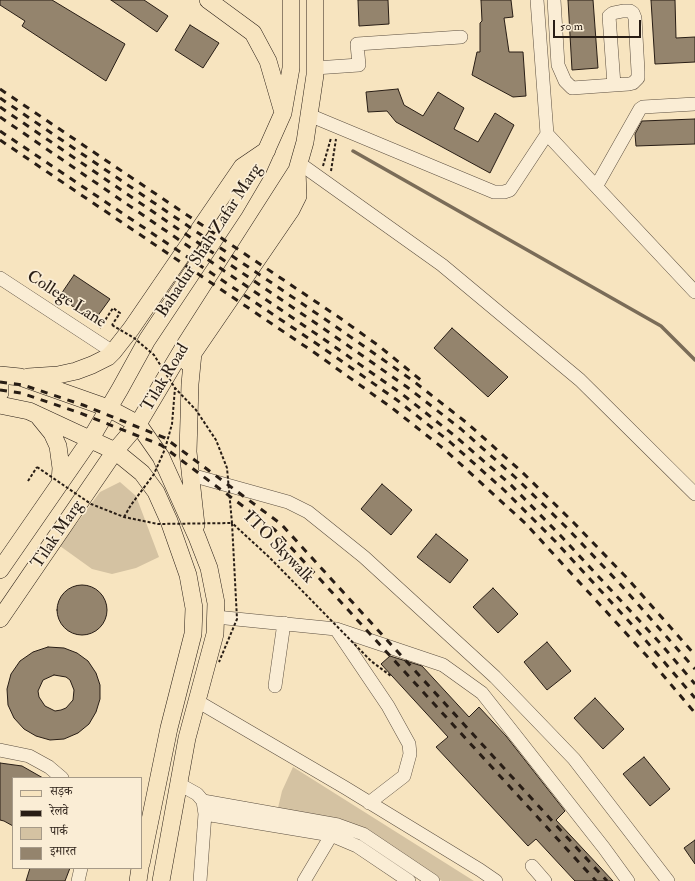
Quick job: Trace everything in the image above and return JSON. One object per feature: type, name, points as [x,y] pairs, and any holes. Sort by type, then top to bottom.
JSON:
[{"type":"main road","points":[[208,0],[254,33],[268,61],[283,113]]},
{"type":"main road","name":"Bahadur Shah Zafar Marg","points":[[146,340],[235,208],[258,169],[283,113],[291,68],[291,0]]},
{"type":"main road","name":"Bahadur Shah Zafar Marg","points":[[193,332],[298,167],[305,142],[315,68],[315,0]]},
{"type":"main road","points":[[0,375],[41,377],[76,371],[92,365],[113,352],[131,329],[242,167],[267,150]]},
{"type":"main road","points":[[141,429],[160,409],[193,353],[220,316],[291,210],[298,196],[298,167]]},
{"type":"main road","points":[[131,329],[146,340]]},
{"type":"main road","name":"Tilak Road","points":[[141,429],[193,332]]},
{"type":"main road","name":"Tilak Road","points":[[90,440],[146,340]]},
{"type":"main road","points":[[193,353],[190,384],[188,452],[197,537]]},
{"type":"main road","points":[[20,377],[108,408],[141,429],[161,457],[197,537],[209,568],[216,603],[214,634],[187,738],[160,881]]},
{"type":"main road","points":[[0,384],[0,392]]},
{"type":"main road","points":[[0,405],[29,410],[115,451],[142,474],[156,492],[169,521],[187,573],[194,608],[193,634],[168,728],[142,859]]},
{"type":"main road","points":[[36,414],[48,427],[58,446],[61,468],[60,482]]},
{"type":"main road","name":"Tilak Marg","points":[[0,619],[115,451],[141,429]]},
{"type":"main road","name":"Tilak Marg","points":[[0,570],[90,440]]},
{"type":"main road","points":[[187,573],[209,568]]},
{"type":"main road","points":[[138,881],[140,869]]},
{"type":"street","points":[[309,115],[432,167],[499,193],[510,190],[547,134],[537,0]]},
{"type":"street","points":[[554,0],[558,65],[565,81],[572,88],[634,84],[638,78],[635,18],[633,13],[630,11],[613,13],[609,16],[614,85]]},
{"type":"street","points":[[315,68],[359,65],[357,44],[461,36]]},
{"type":"street","points":[[597,185],[640,109],[643,107],[695,104]]},
{"type":"street","points":[[547,134],[597,185],[695,292]]},
{"type":"street","points":[[298,167],[442,265],[580,380],[695,494]]},
{"type":"street","name":"College Lane","points":[[0,278],[113,352]]},
{"type":"street","points":[[191,475],[288,502],[308,512],[364,557],[495,677],[574,759],[668,881]]},
{"type":"street","points":[[216,617],[336,629],[443,665],[482,692],[628,881]]},
{"type":"street","points":[[275,686],[284,623]]},
{"type":"street","points":[[336,629],[388,706],[408,744],[410,754],[404,776],[370,803]]},
{"type":"street","points":[[197,701],[370,803],[496,881]]},
{"type":"street","points":[[0,750],[29,756],[48,767],[61,777]]},
{"type":"street","points":[[178,784],[197,794],[203,800],[334,830],[409,881]]},
{"type":"street","points":[[200,881],[205,814],[203,800]]},
{"type":"street","points":[[205,814],[363,834],[433,881]]},
{"type":"street","points":[[304,881],[334,830]]},
{"type":"street","points":[[532,866],[545,881]]},
{"type":"street","points":[[78,881],[81,869]]},
{"type":"path","points":[[331,174],[336,134]]},
{"type":"path","points":[[322,169],[331,138]]},
{"type":"path","name":"ITO Skywalk","points":[[92,339],[113,308],[120,313],[112,325],[134,338],[154,355],[175,388],[196,410],[216,440],[227,468],[232,523],[268,556],[371,661],[391,676]]},
{"type":"path","points":[[124,517],[154,474],[165,449],[172,424],[175,388]]},
{"type":"path","points":[[28,481],[37,467],[91,504],[124,517],[158,524],[232,523],[237,619],[219,662]]},
{"type":"green space","points":[[120,482],[136,496],[159,557],[136,568],[112,574],[92,569],[60,546],[100,492]]},
{"type":"green space","points":[[293,767],[474,881],[442,881],[352,823],[278,808],[282,791]]},
{"type":"building","points":[[0,0],[52,0],[125,44],[106,81],[22,26],[25,21],[0,5]]},
{"type":"building","points":[[111,0],[144,0],[168,16],[157,32]]},
{"type":"building","points":[[358,0],[388,0],[389,24],[359,26]]},
{"type":"building","points":[[481,0],[511,0],[513,17],[504,18],[509,52],[523,52],[526,96],[513,97],[472,75],[477,52],[480,52],[480,23],[482,21]]},
{"type":"building","points":[[568,0],[593,0],[598,68],[572,70]]},
{"type":"building","points":[[651,0],[675,0],[676,38],[695,37],[695,62],[655,64]]},
{"type":"building","points":[[190,25],[219,43],[203,68],[175,50]]},
{"type":"building","points":[[398,89],[404,105],[423,116],[438,92],[464,108],[454,129],[478,142],[495,113],[514,125],[490,173],[396,122],[387,111],[368,112],[366,92]]},
{"type":"building","points":[[695,119],[695,144],[636,146],[635,134],[642,121]]},
{"type":"building","points":[[74,275],[110,299],[94,321],[59,297]]},
{"type":"building","points":[[452,328],[508,377],[488,397],[434,348]]},
{"type":"building","points":[[382,484],[412,510],[391,535],[361,509]]},
{"type":"building","points":[[436,534],[468,560],[450,583],[417,557]]},
{"type":"building","points":[[77,585],[87,585],[100,592],[107,605],[107,615],[100,628],[87,635],[77,635],[68,631],[61,624],[57,615],[57,605],[61,596],[68,589]]},
{"type":"building","points":[[493,588],[518,614],[498,633],[473,607]]},
{"type":"building","points":[[547,642],[571,671],[547,690],[524,662]]},
{"type":"building","points":[[48,647],[64,648],[77,653],[88,661],[96,673],[100,685],[100,699],[96,712],[89,724],[78,733],[64,739],[50,740],[36,736],[24,729],[14,718],[8,705],[7,689],[11,674],[20,661],[33,652]],"holes":[[[54,675],[66,677],[70,680],[74,690],[73,700],[66,708],[61,710],[55,711],[45,706],[39,697],[38,691],[43,680]]]},
{"type":"building","points":[[390,656],[422,666],[469,717],[479,707],[506,736],[565,811],[556,820],[613,881],[575,881],[536,839],[528,846],[436,747],[448,737],[381,664]]},
{"type":"building","points":[[595,698],[624,729],[603,749],[574,718]]},
{"type":"building","points":[[644,757],[670,789],[650,806],[623,774]]},
{"type":"building","points":[[0,763],[22,766],[41,777],[12,777],[12,825],[0,820]]},
{"type":"building","points":[[695,840],[695,864],[684,848]]},
{"type":"building","points":[[30,869],[70,869],[65,881],[26,881]]},
{"type":"waterway","points":[[353,151],[661,326],[695,360]]},
{"type":"railway","points":[[0,89],[340,318],[379,346],[422,381]]},
{"type":"railway","points":[[0,98],[335,326],[412,380],[467,423],[522,472],[573,522],[627,578],[695,655]]},
{"type":"railway","points":[[0,107],[330,333],[407,387],[461,429],[516,478],[567,528],[620,584],[695,669]]},
{"type":"railway","points":[[0,117],[325,340],[402,394],[455,436],[510,484],[560,535],[660,643],[695,684]]},
{"type":"railway","points":[[0,131],[320,346],[397,400],[450,442],[504,490],[555,541],[635,628],[695,698]]},
{"type":"railway","points":[[0,140],[315,353],[392,408],[444,449],[526,524],[646,655],[695,713]]},
{"type":"railway","points":[[0,382],[23,385],[83,405],[165,438],[281,524],[607,881]]},
{"type":"railway","points":[[0,390],[21,393],[80,413],[161,445],[275,530],[596,881]]}]
